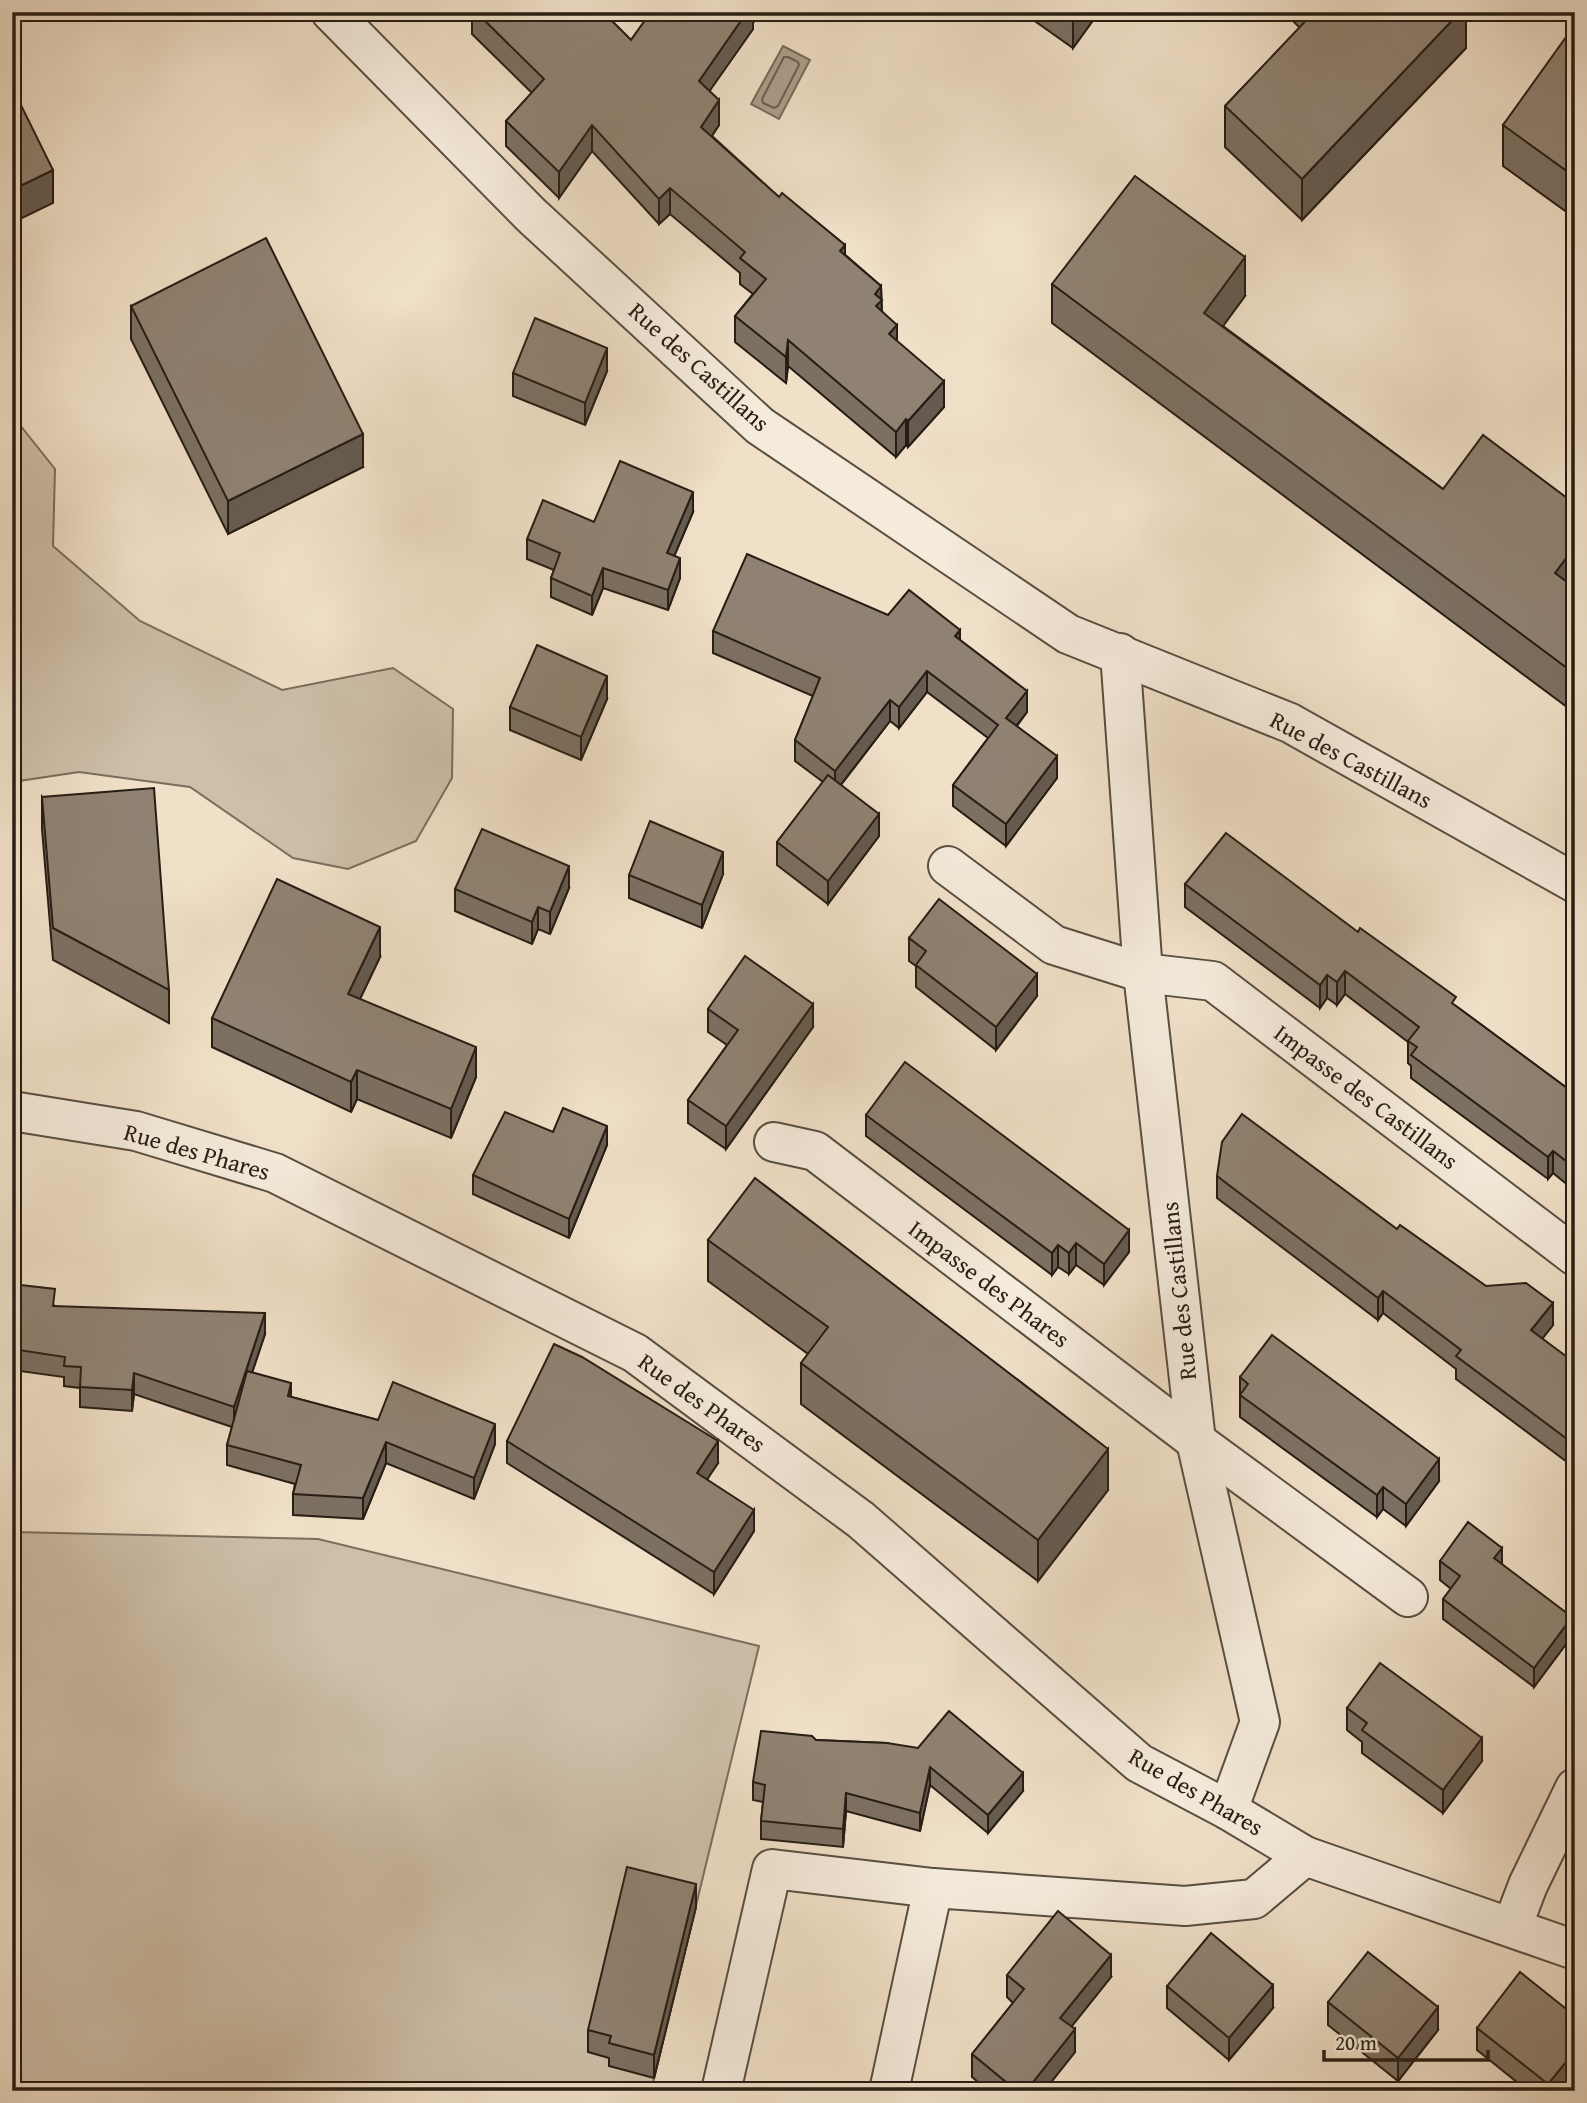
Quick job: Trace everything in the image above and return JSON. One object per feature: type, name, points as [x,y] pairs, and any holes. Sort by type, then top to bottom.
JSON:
[{"type":"street","name":"Rue des Castillans","points":[[331,12],[531,215],[760,426],[1068,634],[1290,723],[1575,883]]},
{"type":"street","name":"Rue des Castillans","points":[[1120,653],[1143,973],[1196,1441],[1259,1722],[1228,1810]]},
{"type":"street","points":[[948,866],[1054,945],[1143,973]]},
{"type":"street","name":"Impasse des Castillans","points":[[1143,973],[1213,981],[1575,1256]]},
{"type":"street","name":"Rue des Phares","points":[[12,1111],[136,1131],[275,1173],[635,1353],[861,1520],[1139,1763],[1228,1810],[1305,1856],[1575,1950]]},
{"type":"street","name":"Impasse des Phares","points":[[774,1142],[814,1151],[1196,1441]]},
{"type":"street","points":[[1196,1441],[1408,1597]]},
{"type":"street","points":[[1512,1927],[1528,1885],[1575,1788]]},
{"type":"street","points":[[721,2091],[772,1869],[933,1888],[1185,1906],[1254,1899],[1305,1856]]},
{"type":"street","points":[[889,2091],[933,1888]]},
{"type":"shaded area","points":[[12,415],[55,469],[53,546],[140,621],[282,690],[393,668],[453,709],[452,778],[416,841],[348,869],[293,858],[190,787],[79,772],[12,782]]},
{"type":"shaded area","points":[[12,1532],[318,1539],[759,1646],[651,2091],[12,2091]]},
{"type":"water","points":[[783,46],[810,60],[779,119],[751,104]]},
{"type":"building","points":[[476,12],[603,12],[631,40],[651,12],[747,12],[699,81],[719,100],[701,127],[779,197],[782,193],[845,245],[840,251],[881,286],[875,294],[882,300],[876,306],[897,325],[889,334],[944,381],[896,432],[788,340],[786,357],[735,316],[766,279],[740,258],[745,252],[670,188],[659,199],[592,125],[559,172],[506,121],[544,79]]},
{"type":"building","points":[[1314,12],[1460,12],[1302,179],[1225,106]]},
{"type":"building","points":[[1566,37],[1575,43],[1575,177],[1503,125]]},
{"type":"building","points":[[12,87],[53,170],[12,190]]},
{"type":"building","points":[[1135,176],[1245,257],[1204,313],[1443,489],[1483,435],[1575,504],[1575,546],[1555,573],[1575,588],[1575,674],[1052,284]]},
{"type":"building","points":[[266,238],[363,434],[228,501],[131,306]]},
{"type":"building","points":[[535,318],[607,348],[585,403],[513,373]]},
{"type":"building","points":[[620,461],[693,492],[667,553],[680,558],[668,590],[603,568],[592,596],[551,578],[560,553],[527,539],[543,500],[594,522]]},
{"type":"building","points":[[747,554],[888,615],[909,590],[960,630],[955,636],[1027,691],[1006,718],[1057,756],[1006,824],[953,785],[998,725],[927,671],[899,707],[890,700],[835,771],[795,740],[820,678],[713,631]]},
{"type":"building","points":[[537,645],[607,676],[581,737],[510,707]]},
{"type":"building","points":[[828,775],[879,814],[828,881],[777,842]]},
{"type":"building","points":[[154,788],[169,990],[53,928],[42,797]]},
{"type":"building","points":[[650,821],[723,852],[702,905],[629,875]]},
{"type":"building","points":[[482,829],[569,866],[550,912],[538,907],[532,922],[455,889]]},
{"type":"building","points":[[1226,833],[1358,932],[1360,928],[1456,997],[1452,1003],[1575,1094],[1575,1168],[1553,1151],[1548,1157],[1411,1055],[1417,1047],[1408,1041],[1419,1027],[1345,971],[1337,982],[1327,975],[1320,985],[1185,884]]},
{"type":"building","points":[[277,879],[380,927],[348,994],[476,1047],[451,1109],[357,1070],[351,1082],[212,1018]]},
{"type":"building","points":[[939,899],[1037,974],[996,1027],[916,965],[926,951],[909,938]]},
{"type":"building","points":[[745,956],[813,1004],[726,1126],[688,1100],[738,1030],[708,1009]]},
{"type":"building","points":[[905,1062],[1129,1230],[1104,1264],[1076,1243],[1069,1253],[1058,1245],[1052,1253],[866,1115]]},
{"type":"building","points":[[563,1108],[607,1126],[569,1219],[473,1175],[505,1112],[553,1132]]},
{"type":"building","points":[[1242,1114],[1397,1229],[1400,1225],[1486,1286],[1526,1283],[1553,1303],[1531,1330],[1575,1363],[1575,1445],[1456,1356],[1461,1350],[1383,1291],[1378,1298],[1217,1176],[1222,1142]]},
{"type":"building","points":[[20,1178],[12,1242],[12,1179]]},
{"type":"building","points":[[755,1178],[1108,1449],[1038,1540],[801,1363],[828,1327],[708,1240]]},
{"type":"building","points":[[12,1284],[55,1289],[53,1306],[265,1313],[234,1407],[134,1373],[132,1390],[80,1387],[81,1367],[64,1366],[65,1357],[12,1349]]},
{"type":"building","points":[[1272,1335],[1439,1459],[1406,1504],[1383,1487],[1377,1495],[1240,1395],[1248,1384],[1240,1377]]},
{"type":"building","points":[[554,1344],[582,1357],[718,1441],[697,1473],[754,1510],[714,1572],[507,1441]]},
{"type":"building","points":[[247,1371],[291,1383],[288,1396],[378,1420],[393,1382],[495,1424],[474,1478],[386,1442],[363,1498],[293,1494],[301,1465],[227,1445]]},
{"type":"building","points":[[1468,1522],[1502,1548],[1494,1558],[1572,1617],[1534,1668],[1443,1599],[1460,1576],[1440,1561]]},
{"type":"building","points":[[1380,1663],[1482,1738],[1443,1790],[1362,1730],[1367,1723],[1347,1708]]},
{"type":"building","points":[[949,1711],[1023,1773],[988,1815],[930,1767],[920,1813],[846,1793],[843,1829],[761,1821],[765,1785],[753,1782],[761,1731],[812,1736],[816,1740],[887,1743],[918,1748]]},
{"type":"building","points":[[627,1867],[696,1884],[654,2055],[609,2043],[611,2036],[588,2030]]},
{"type":"building","points":[[1058,1911],[1111,1955],[1060,2018],[1075,2029],[1026,2091],[1017,2091],[972,2054],[1024,1989],[1007,1975]]},
{"type":"building","points":[[1211,1933],[1273,1985],[1229,2038],[1167,1986]]},
{"type":"building","points":[[1368,1952],[1438,2007],[1398,2058],[1328,2002]]},
{"type":"building","points":[[1520,1972],[1575,2016],[1575,2051],[1548,2084],[1477,2028]]},
{"type":"building","points":[[1004,2081],[1016,2091],[996,2091]]}]
